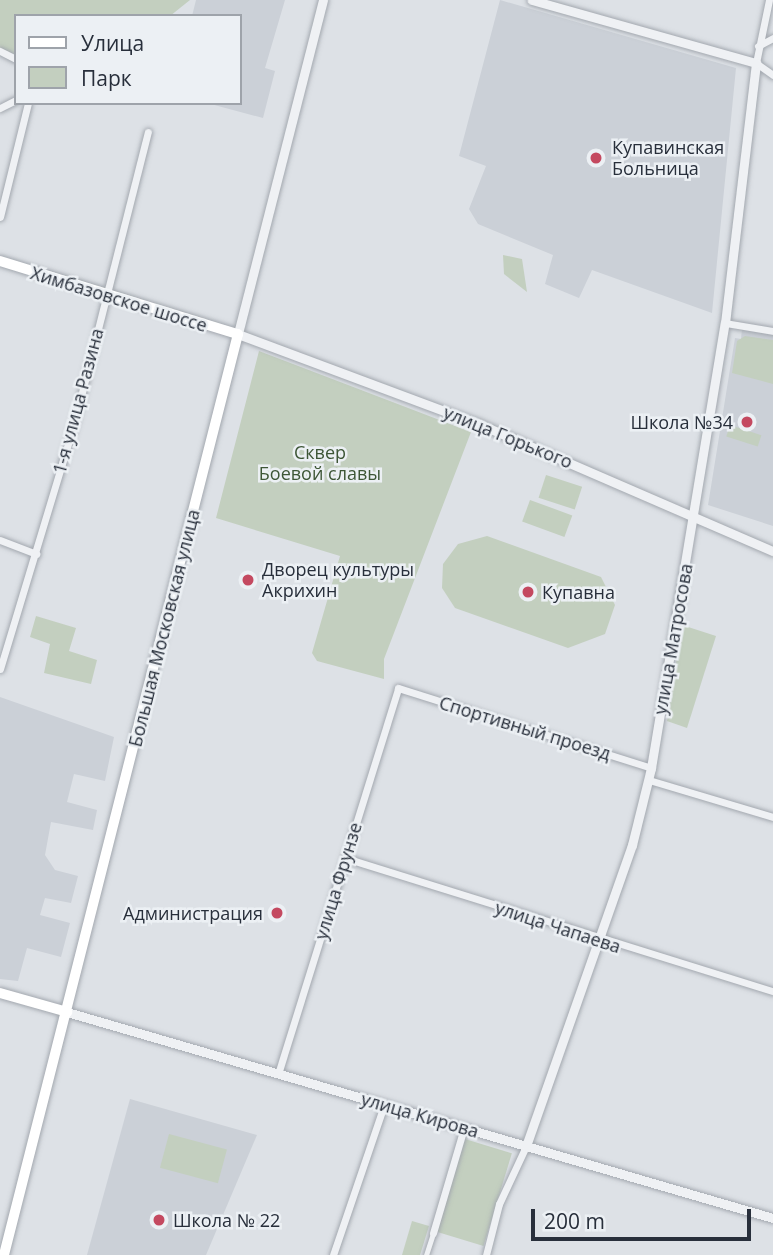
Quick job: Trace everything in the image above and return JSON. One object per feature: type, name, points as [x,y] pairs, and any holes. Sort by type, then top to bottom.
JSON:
[{"type":"main road","name":"Химбазовское шоссе","points":[[0,261],[106,297],[238,334]]},
{"type":"main road","name":"Большая Московская улица","points":[[4,1255],[238,334]]},
{"type":"main road","points":[[0,993],[66,1012]]},
{"type":"street","name":"Большая Московская улица","points":[[238,334],[323,0]]},
{"type":"street","points":[[532,0],[756,63],[773,75]]},
{"type":"street","name":"улица Матросова","points":[[486,1255],[499,1204],[526,1146],[600,941],[652,768],[724,323],[758,46],[769,0]]},
{"type":"street","points":[[758,46],[773,38]]},
{"type":"street","points":[[0,217],[27,105]]},
{"type":"street","name":"1-я улица Разина","points":[[0,669],[36,554],[148,132]]},
{"type":"street","points":[[724,323],[773,331]]},
{"type":"street","name":"улица Горького","points":[[238,334],[425,403],[773,551]]},
{"type":"street","points":[[0,540],[36,554]]},
{"type":"street","name":"Спортивный проезд","points":[[398,688],[652,768]]},
{"type":"street","name":"улица Фрунзе","points":[[278,1074],[398,688]]},
{"type":"street","points":[[649,780],[773,817]]},
{"type":"street","name":"улица Чапаева","points":[[345,858],[600,941],[773,991]]},
{"type":"street","name":"улица Кирова","points":[[66,1012],[773,1218]]},
{"type":"street","points":[[333,1255],[384,1105]]},
{"type":"street","points":[[426,1255],[464,1128]]},
{"type":"shaded area","points":[[196,0],[285,0],[265,68],[275,71],[263,118],[214,105],[242,105],[242,14],[192,14]]},
{"type":"shaded area","name":"Купавинская Больница","points":[[500,0],[736,68],[712,313],[592,270],[579,298],[545,284],[553,255],[478,224],[469,209],[486,166],[459,156]]},
{"type":"shaded area","name":"Школа №34","points":[[742,328],[773,333],[773,526],[708,505],[735,338],[741,339]]},
{"type":"shaded area","points":[[0,697],[114,737],[105,781],[74,774],[67,802],[97,810],[93,830],[51,822],[45,855],[55,870],[78,876],[71,903],[45,898],[40,915],[70,923],[61,957],[27,948],[18,981],[0,979]]},
{"type":"shaded area","name":"Школа № 22","points":[[130,1099],[257,1135],[206,1255],[87,1255]]},
{"type":"green space","points":[[0,0],[190,0],[172,14],[14,14],[14,54],[0,48]]},
{"type":"green space","points":[[503,255],[522,259],[527,292],[504,274]]},
{"type":"green space","points":[[745,336],[773,340],[773,384],[732,373],[737,341]]},
{"type":"green space","name":"Сквер Боевой славы","points":[[259,351],[471,432],[384,659],[384,679],[317,661],[312,653],[340,556],[216,518]]},
{"type":"green space","points":[[730,425],[761,435],[758,447],[726,436]]},
{"type":"green space","points":[[546,475],[582,487],[575,510],[539,498]]},
{"type":"green space","points":[[530,500],[572,515],[564,537],[522,522]]},
{"type":"green space","name":"Купавна","points":[[487,536],[601,577],[615,605],[605,634],[568,648],[455,608],[442,588],[443,564],[458,544]]},
{"type":"green space","points":[[36,616],[76,628],[69,651],[97,660],[91,684],[44,673],[50,644],[30,637]]},
{"type":"green space","points":[[682,625],[716,636],[687,728],[667,721]]},
{"type":"green space","points":[[169,1134],[227,1150],[218,1183],[160,1168]]},
{"type":"green space","points":[[465,1139],[512,1153],[483,1246],[437,1232]]},
{"type":"green space","points":[[412,1221],[429,1226],[420,1255],[402,1255]]},
{"type":"place","name":"Купавинская Больница","points":[[596,158]]},
{"type":"place","name":"Школа №34","points":[[747,422]]},
{"type":"place","name":"Дворец культуры Акрихин","points":[[248,580]]},
{"type":"place","name":"Купавна","points":[[528,592]]},
{"type":"place","name":"Администрация","points":[[277,913]]},
{"type":"place","name":"Школа № 22","points":[[159,1220]]}]
